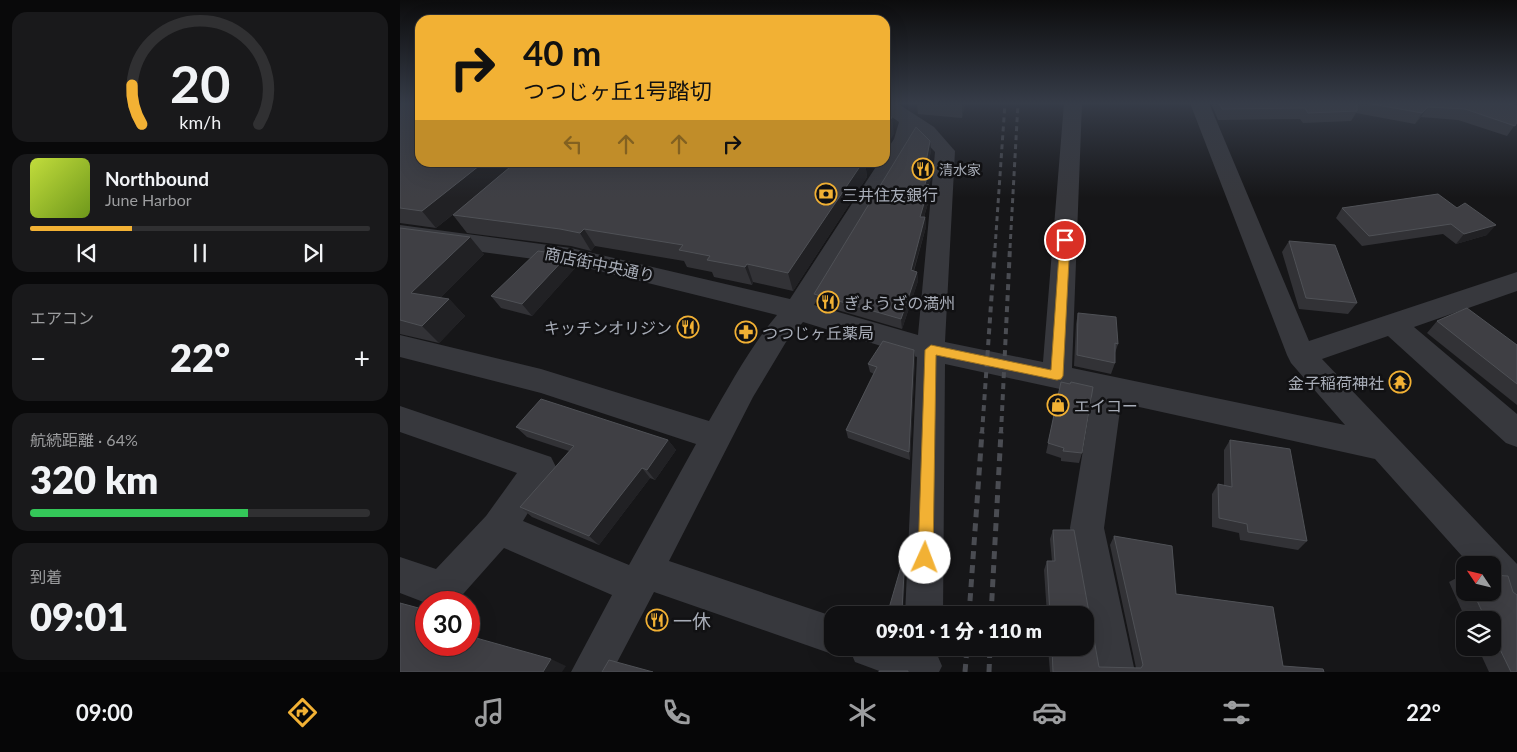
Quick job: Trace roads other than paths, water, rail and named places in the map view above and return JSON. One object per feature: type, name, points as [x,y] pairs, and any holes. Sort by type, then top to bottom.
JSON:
[{"type":"street","points":[[890,154],[904,139],[905,134]]},
{"type":"street","points":[[924,606],[931,350],[945,151],[930,134]]},
{"type":"street","points":[[1057,376],[1071,134]]},
{"type":"street","points":[[1210,134],[1301,355],[1493,563],[1517,592]]},
{"type":"street","points":[[591,672],[716,437],[776,335],[797,310],[878,167]]},
{"type":"street","points":[[443,238],[466,219]]},
{"type":"street","name":"商店街中央通り","points":[[400,233],[571,256],[797,310],[931,350],[1384,447]]},
{"type":"street","points":[[1301,355],[1517,281]]},
{"type":"street","points":[[1391,323],[1517,433]]},
{"type":"street","points":[[400,346],[541,381],[716,437]]},
{"type":"street","points":[[1108,389],[1087,528],[1115,672]]},
{"type":"street","points":[[400,419],[540,467],[498,528],[442,590],[400,575]]},
{"type":"street","points":[[498,528],[642,579],[824,633]]},
{"type":"street","points":[[899,656],[922,662]]},
{"type":"railway","points":[[995,248],[1003,134]]},
{"type":"railway","points":[[1010,248],[1016,134]]},
{"type":"railway","points":[[982,433],[995,247]]},
{"type":"railway","points":[[1001,433],[1010,247]]},
{"type":"railway","points":[[970,606],[982,432]]},
{"type":"railway","points":[[991,606],[1001,432]]},
{"type":"railway","points":[[965,672],[966,656]]},
{"type":"railway","points":[[989,672],[990,656]]},
{"type":"place","name":"清水家","points":[[923,169]]},
{"type":"place","name":"三井住友銀行","points":[[826,194]]},
{"type":"place","name":"ぎょうざの満州","points":[[828,302]]},
{"type":"place","name":"キッチンオリジン","points":[[688,327]]},
{"type":"place","name":"つつじヶ丘薬局","points":[[746,332]]},
{"type":"place","name":"金子稲荷神社","points":[[1400,382]]},
{"type":"place","name":"エイコー","points":[[1058,405]]},
{"type":"place","name":"一休","points":[[657,620]]}]
